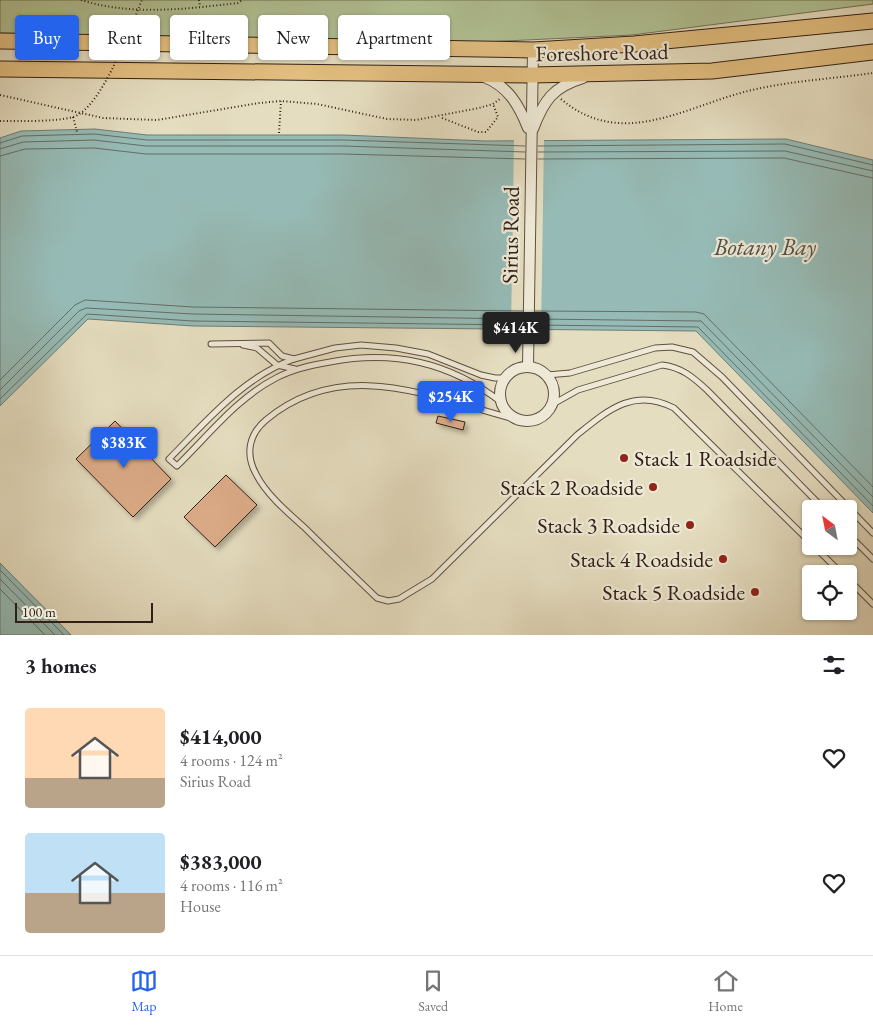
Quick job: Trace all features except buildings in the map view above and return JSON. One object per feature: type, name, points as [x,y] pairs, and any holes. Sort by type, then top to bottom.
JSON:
[{"type":"main road","name":"Foreshore Road","points":[[0,40],[532,50],[634,44],[873,21]]},
{"type":"main road","name":"Foreshore Road","points":[[0,69],[532,75],[712,71],[873,52]]},
{"type":"street","name":"Sirius Road","points":[[528,367],[532,50]]},
{"type":"street","name":"Sirius Road","points":[[530,134],[542,108],[558,88],[582,78],[606,73]]},
{"type":"street","name":"Sirius Road","points":[[476,74],[494,81],[508,92],[524,117],[530,134]]},
{"type":"street","points":[[528,367],[541,371],[546,375],[554,388],[553,404],[549,411],[535,421],[518,420],[510,416],[501,402],[500,394],[506,378],[519,368],[528,367]]},
{"type":"lane","points":[[211,344],[269,343],[282,356],[294,359]]},
{"type":"lane","points":[[235,344],[257,348],[286,369],[297,370]]},
{"type":"lane","points":[[501,402],[473,382],[440,367],[397,358],[359,356],[297,370],[275,378],[236,407],[178,466],[169,459],[232,397],[249,383],[278,364],[335,348],[361,345],[396,348],[428,354],[480,375],[506,378]]},
{"type":"lane","points":[[546,375],[570,373],[655,348],[672,347],[693,352],[722,377],[873,533]]},
{"type":"lane","points":[[553,404],[578,390],[662,365],[682,370],[707,390],[815,500]]},
{"type":"lane","points":[[518,420],[394,387],[346,385],[311,393],[289,404],[266,420],[256,429],[250,440],[251,460],[260,482],[284,509],[377,598],[388,601],[399,599],[432,579],[578,435],[600,417],[627,401],[659,400],[674,408],[802,534]]},
{"type":"lane","points":[[858,543],[873,559]]},
{"type":"lane","points":[[823,555],[833,565]]},
{"type":"lane","points":[[857,588],[873,604]]},
{"type":"path","points":[[80,0],[94,4],[153,11],[238,3],[242,0]]},
{"type":"path","points":[[0,121],[73,117],[88,107],[102,90],[142,0]]},
{"type":"path","points":[[198,0],[200,7]]},
{"type":"path","points":[[560,98],[575,111],[601,122],[629,123],[663,119],[745,92],[873,73]]},
{"type":"path","points":[[0,95],[95,116],[157,120],[258,102],[316,104],[387,119],[416,120],[440,117],[493,104],[498,118],[486,132],[478,132],[440,117]]},
{"type":"path","points":[[279,133],[281,102]]},
{"type":"path","points":[[73,117],[77,132]]},
{"type":"green space","points":[[0,0],[873,0],[873,4],[632,35],[463,43],[450,43],[450,15],[338,15],[338,40],[328,40],[328,15],[258,15],[258,39],[248,38],[248,15],[170,15],[170,37],[160,36],[160,15],[89,15],[89,35],[79,35],[79,15],[15,15],[15,33],[0,33]]},
{"type":"water","name":"Botany Bay","points":[[95,129],[147,135],[343,135],[485,141],[786,139],[873,160],[873,513],[696,331],[193,326],[88,319],[0,406],[0,138],[21,131]]},
{"type":"water","points":[[0,563],[71,635],[0,635]]},
{"type":"pier","points":[[514,138],[544,138],[541,332],[511,332]]},
{"type":"place","name":"Stack 1 Roadside","points":[[624,458]]},
{"type":"place","name":"Stack 2 Roadside","points":[[653,487]]},
{"type":"place","name":"Stack 3 Roadside","points":[[690,525]]},
{"type":"place","name":"Stack 4 Roadside","points":[[723,559]]},
{"type":"place","name":"Stack 5 Roadside","points":[[755,592]]}]
